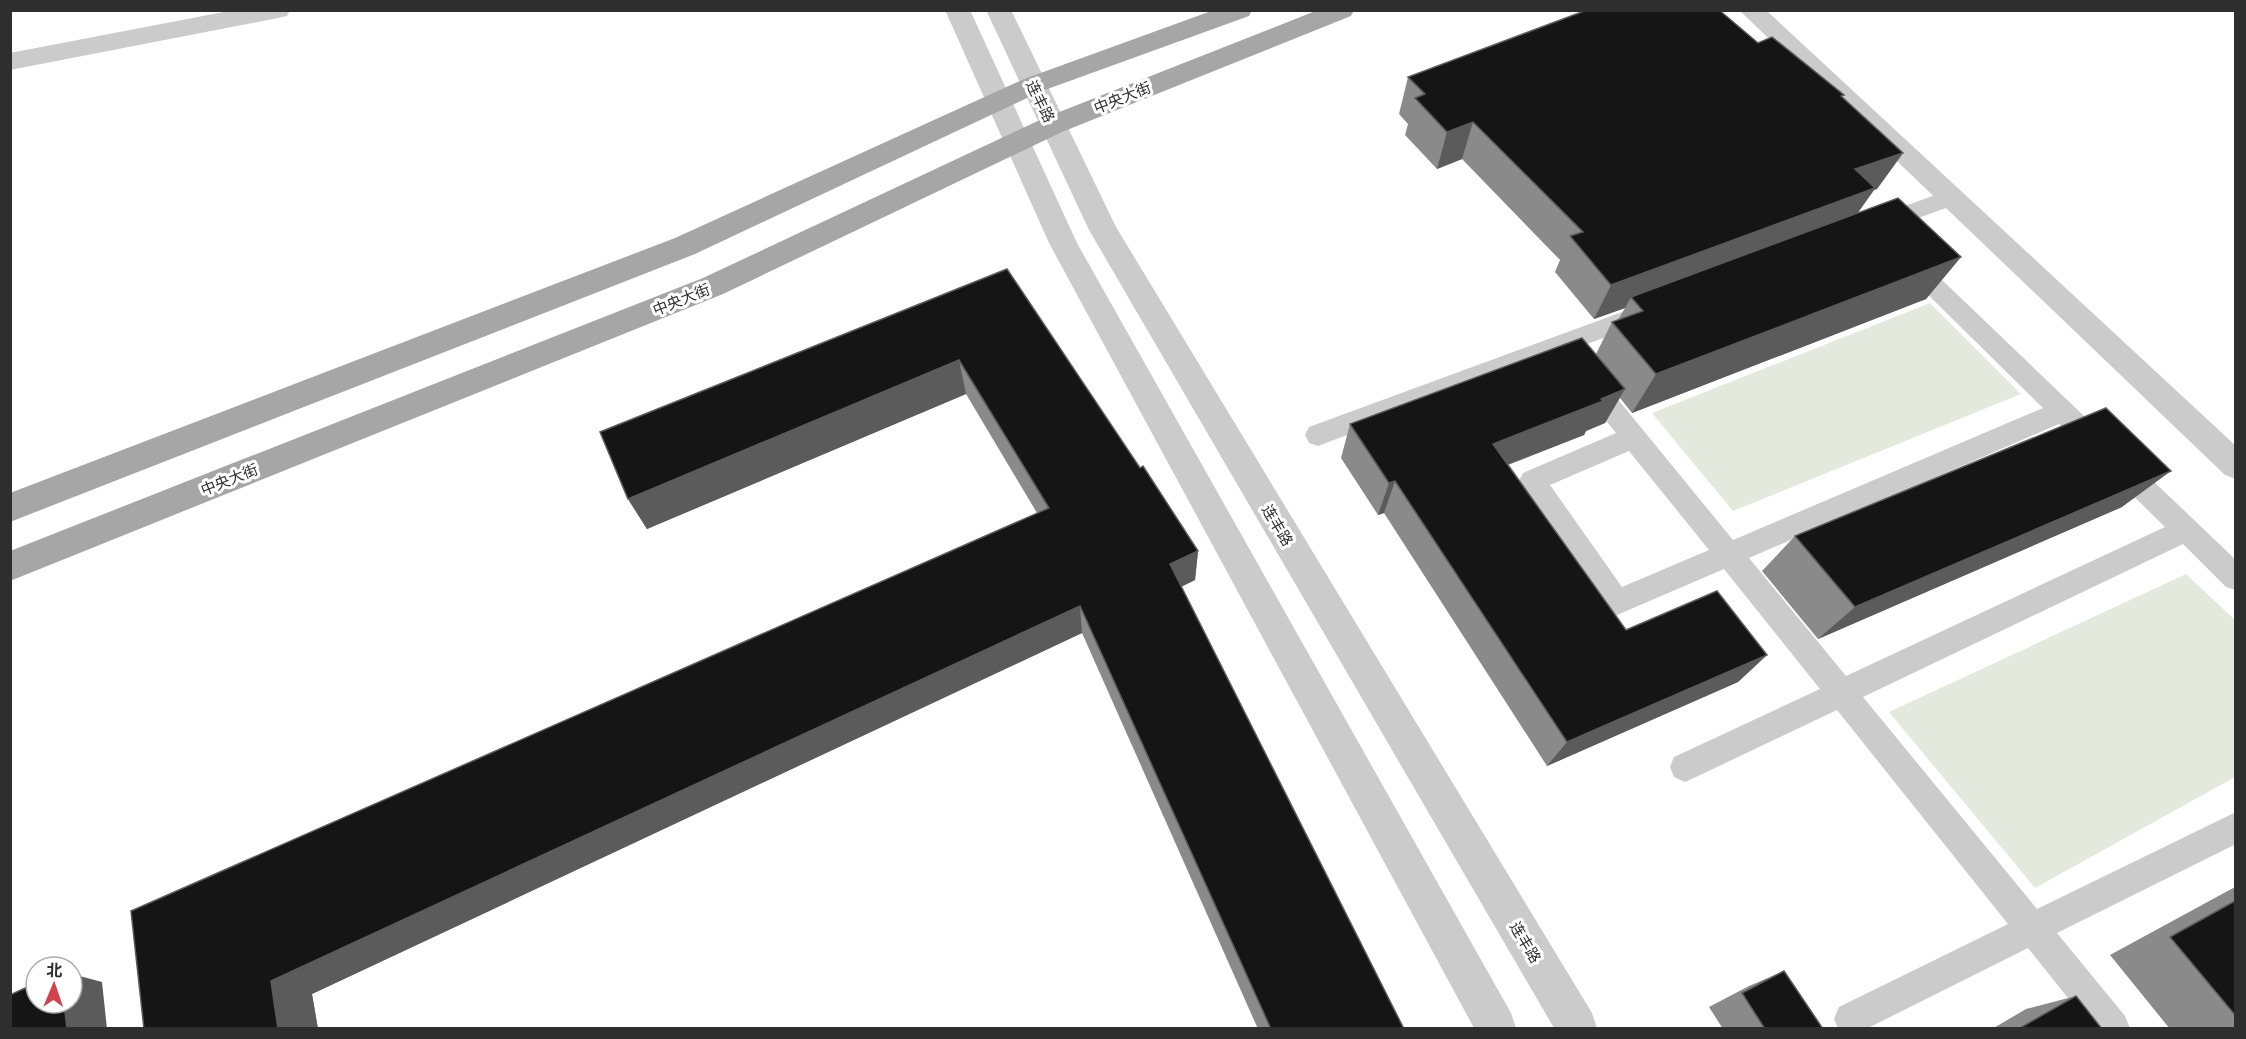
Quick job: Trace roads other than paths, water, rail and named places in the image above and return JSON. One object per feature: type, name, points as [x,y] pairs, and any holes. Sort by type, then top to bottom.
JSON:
[{"type":"main road","points":[[10,508],[685,246],[1033,85],[1240,10]]},
{"type":"main road","name":"中央大街","points":[[10,566],[713,286],[1016,141],[1342,10]]},
{"type":"street","points":[[10,62],[278,10]]},
{"type":"street","points":[[957,10],[1063,243],[1496,1029]]},
{"type":"street","name":"连丰路","points":[[998,10],[1103,230],[1577,1029]]},
{"type":"street","points":[[1750,10],[2235,466]]},
{"type":"lane","points":[[1949,198],[1867,229],[2063,411],[2235,578]]},
{"type":"lane","points":[[1318,435],[1660,307]]},
{"type":"lane","points":[[1559,345],[2113,1029]]},
{"type":"lane","points":[[1634,438],[1532,481],[1617,602],[2063,411]]},
{"type":"lane","points":[[1685,767],[2186,530]]},
{"type":"lane","points":[[1851,1019],[2235,827]]}]
